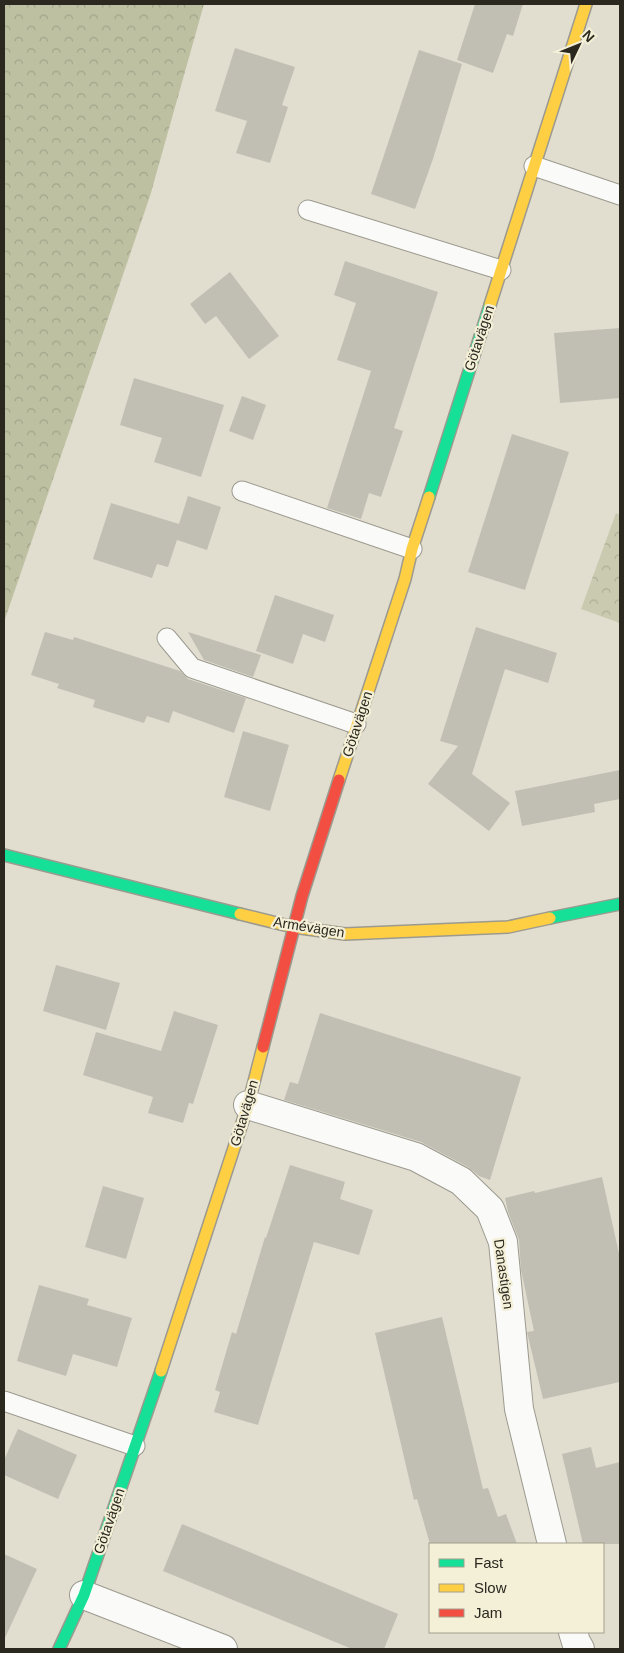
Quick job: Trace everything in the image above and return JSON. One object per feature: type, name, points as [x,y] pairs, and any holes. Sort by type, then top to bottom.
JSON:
[{"type":"street","name":"Götavägen","points":[[59,1649],[84,1595],[180,1314],[248,1105],[293,927],[586,4]]},
{"type":"street","name":"Armévägen","points":[[4,855],[293,927],[345,934],[508,927],[620,904]]},
{"type":"street","name":"Danastigen","points":[[248,1105],[416,1157],[461,1181],[490,1209],[502,1242],[519,1409],[552,1543]]},
{"type":"street","points":[[84,1595],[223,1649]]},
{"type":"street","points":[[573,1633],[580,1649]]},
{"type":"lane","points":[[534,166],[620,195]]},
{"type":"lane","points":[[308,210],[501,270]]},
{"type":"lane","points":[[242,491],[412,549]]},
{"type":"lane","points":[[167,638],[192,668],[356,724]]},
{"type":"lane","points":[[4,1401],[135,1446]]},
{"type":"green space","points":[[4,4],[204,4],[150,196],[4,622]]},
{"type":"green space","points":[[616,513],[620,515],[620,623],[581,609]]},
{"type":"building","points":[[475,4],[523,4],[513,36],[507,34],[493,73],[457,60]]},
{"type":"building","points":[[235,48],[295,67],[282,105],[288,107],[270,163],[236,153],[247,121],[215,111]]},
{"type":"building","points":[[419,50],[462,64],[433,159],[415,209],[371,194]]},
{"type":"building","points":[[345,261],[438,292],[394,428],[403,431],[381,497],[369,493],[361,519],[327,508],[371,371],[337,360],[356,303],[334,295]]},
{"type":"building","points":[[230,272],[279,336],[249,359],[216,316],[205,324],[190,304]]},
{"type":"building","points":[[620,328],[620,398],[560,403],[554,333]]},
{"type":"building","points":[[134,378],[224,405],[201,477],[154,462],[162,438],[120,425]]},
{"type":"building","points":[[242,396],[266,405],[253,440],[229,431]]},
{"type":"building","points":[[512,434],[569,452],[525,590],[468,572]]},
{"type":"building","points":[[188,496],[221,507],[207,550],[177,540],[168,567],[157,564],[152,578],[93,559],[111,503],[179,524]]},
{"type":"building","points":[[275,595],[334,615],[325,642],[303,634],[293,664],[256,651]]},
{"type":"building","points":[[476,627],[557,653],[548,683],[505,669],[472,774],[510,803],[489,831],[428,784],[458,746],[440,741]]},
{"type":"building","points":[[45,632],[73,640],[74,637],[180,671],[188,679],[246,698],[234,733],[173,711],[169,723],[147,716],[144,723],[93,707],[95,700],[57,688],[59,684],[31,675]]},
{"type":"building","points":[[188,632],[261,655],[253,677],[204,660]]},
{"type":"building","points":[[243,731],[289,745],[270,811],[224,797]]},
{"type":"building","points":[[620,770],[620,799],[594,804],[595,812],[522,826],[515,791]]},
{"type":"building","points":[[56,965],[120,983],[106,1030],[43,1011]]},
{"type":"building","points":[[174,1011],[218,1025],[193,1104],[189,1103],[183,1123],[148,1113],[153,1097],[83,1075],[96,1032],[161,1051]]},
{"type":"building","points":[[320,1013],[521,1077],[490,1180],[479,1176],[468,1167],[421,1142],[284,1100],[290,1082],[298,1084]]},
{"type":"building","points":[[290,1165],[345,1182],[340,1199],[373,1210],[359,1255],[314,1242],[258,1425],[214,1412],[220,1392],[215,1390],[232,1332],[236,1334],[265,1237]]},
{"type":"building","points":[[602,1177],[620,1258],[620,1382],[543,1399],[527,1332],[534,1331],[521,1270],[519,1240],[508,1212],[505,1198]]},
{"type":"building","points":[[103,1186],[144,1198],[126,1259],[85,1247]]},
{"type":"building","points":[[39,1285],[89,1299],[87,1305],[132,1318],[117,1367],[73,1354],[66,1376],[17,1361]]},
{"type":"building","points":[[442,1317],[483,1489],[488,1488],[498,1517],[506,1514],[517,1543],[430,1543],[417,1499],[414,1500],[375,1333]]},
{"type":"building","points":[[18,1429],[77,1455],[58,1499],[4,1475],[4,1460]]},
{"type":"building","points":[[591,1447],[596,1468],[620,1462],[620,1544],[583,1543],[562,1454]]},
{"type":"building","points":[[182,1524],[398,1614],[384,1649],[352,1649],[163,1571]]},
{"type":"building","points":[[4,1554],[37,1569],[4,1640]]},
{"type":"traffic: fast","points":[[429,497],[490,305]]},
{"type":"traffic: fast","points":[[4,855],[240,914]]},
{"type":"traffic: fast","points":[[550,918],[620,904]]},
{"type":"traffic: fast","points":[[59,1649],[84,1595],[161,1371]]},
{"type":"traffic: slow","points":[[490,305],[586,4]]},
{"type":"traffic: slow","points":[[339,780],[405,579],[412,549],[429,497]]},
{"type":"traffic: slow","points":[[240,914],[293,927],[345,934],[508,927],[550,918]]},
{"type":"traffic: slow","points":[[161,1371],[248,1105],[263,1047]]},
{"type":"traffic: jam","points":[[263,1047],[302,896],[339,780]]}]
